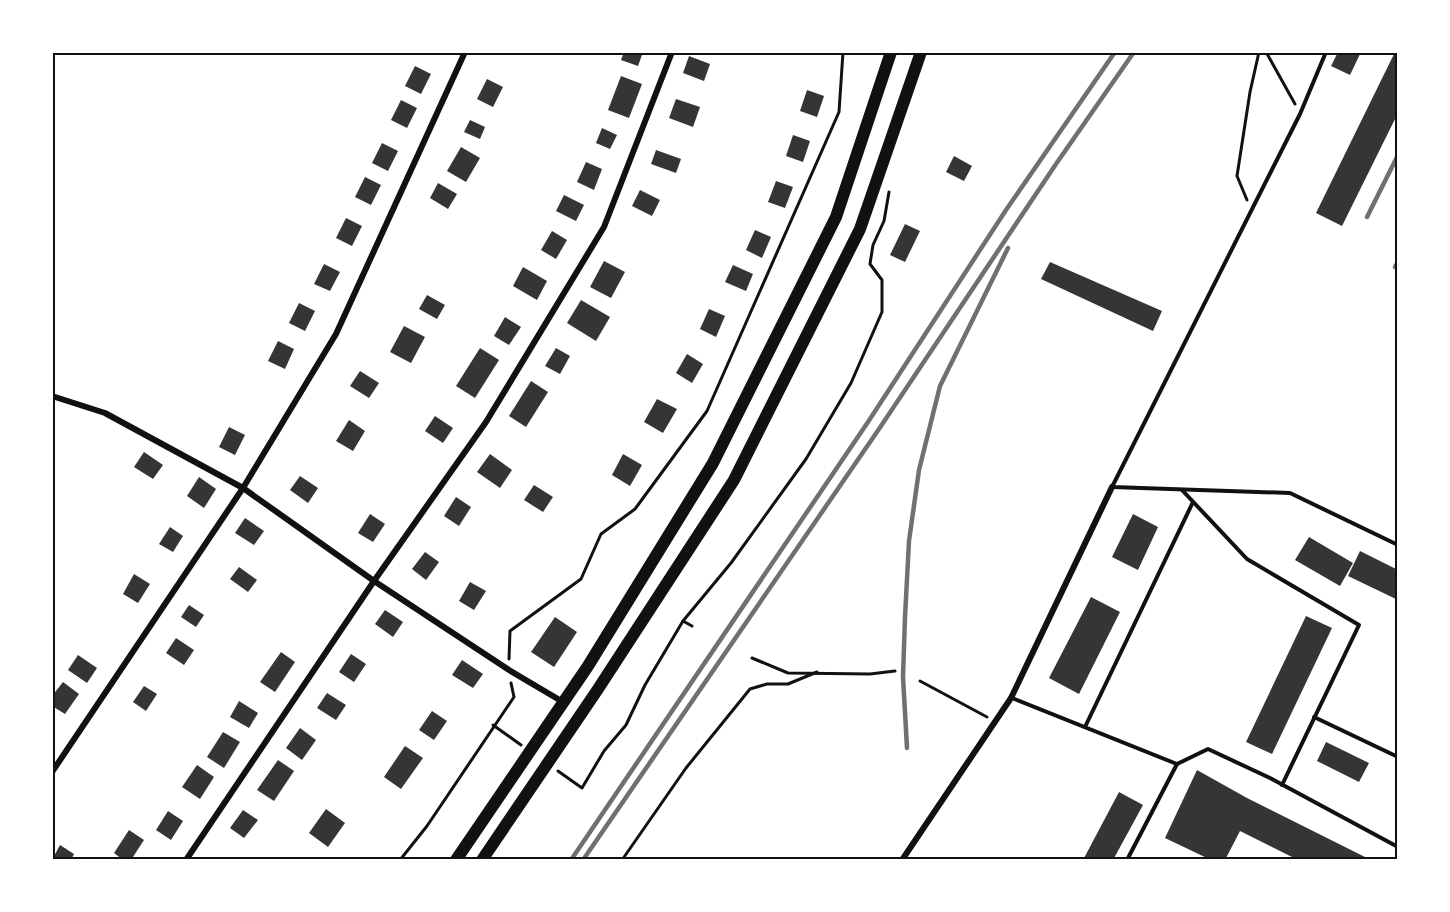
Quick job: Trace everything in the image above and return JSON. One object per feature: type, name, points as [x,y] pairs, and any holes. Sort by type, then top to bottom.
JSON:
[{"type":"highway","points":[[456,860],[588,666],[714,463],[836,217],[891,52]]},
{"type":"highway","points":[[482,860],[598,689],[734,480],[860,229],[921,52]]},
{"type":"street","points":[[52,772],[243,488],[336,334],[465,52]]},
{"type":"street","points":[[186,860],[374,581],[486,422],[604,227],[672,52]]},
{"type":"street","points":[[52,396],[105,413],[243,488],[374,581],[509,670],[564,702]]},
{"type":"street","points":[[902,860],[1011,698],[1112,488]]},
{"type":"lane","points":[[1326,52],[1300,114],[1112,488],[1290,493],[1398,545]]},
{"type":"lane","points":[[1182,490],[1247,559],[1359,625],[1282,785]]},
{"type":"lane","points":[[1085,727],[1193,502]]},
{"type":"lane","points":[[1011,698],[1177,764]]},
{"type":"lane","points":[[1314,717],[1398,757]]},
{"type":"lane","points":[[1127,860],[1177,764],[1208,749],[1282,785],[1398,847]]},
{"type":"path","points":[[400,860],[427,826],[514,697],[509,670],[510,631],[581,579],[601,534],[635,508],[707,411],[838,112],[843,52]]},
{"type":"path","points":[[1252,210],[1236,176],[1259,52]]},
{"type":"path","points":[[1266,52],[1300,114]]},
{"type":"path","points":[[582,788],[604,751],[626,725],[645,685],[684,621],[731,563],[806,459],[851,383],[882,312],[882,280],[870,264],[873,244],[884,221],[890,185]]},
{"type":"path","points":[[684,621],[692,626]]},
{"type":"path","points":[[752,658],[788,673],[870,675],[895,671]]},
{"type":"path","points":[[622,860],[686,768],[750,689],[767,684],[788,684],[817,672]]},
{"type":"path","points":[[920,681],[996,723]]},
{"type":"path","points":[[494,725],[514,741]]},
{"type":"building","points":[[624,52],[643,52],[638,66],[621,60]]},
{"type":"building","points":[[1338,52],[1361,52],[1350,75],[1331,66]]},
{"type":"building","points":[[1395,52],[1398,52],[1398,113],[1342,226],[1316,213]]},
{"type":"building","points":[[689,56],[710,64],[704,81],[683,73]]},
{"type":"building","points":[[415,66],[431,74],[421,94],[405,86]]},
{"type":"building","points":[[621,76],[642,84],[629,118],[608,110]]},
{"type":"building","points":[[487,79],[503,87],[493,107],[477,99]]},
{"type":"building","points":[[807,90],[824,96],[817,117],[800,111]]},
{"type":"building","points":[[676,99],[700,107],[693,127],[669,118]]},
{"type":"building","points":[[401,100],[417,108],[407,128],[391,120]]},
{"type":"building","points":[[470,120],[485,127],[480,139],[464,132]]},
{"type":"building","points":[[602,128],[617,135],[610,149],[596,143]]},
{"type":"building","points":[[793,135],[810,141],[803,162],[786,156]]},
{"type":"building","points":[[382,143],[398,151],[388,171],[372,163]]},
{"type":"building","points":[[461,147],[480,158],[466,182],[447,171]]},
{"type":"building","points":[[656,150],[681,159],[676,173],[651,164]]},
{"type":"building","points":[[954,156],[972,166],[964,181],[946,172]]},
{"type":"building","points":[[586,162],[602,169],[594,190],[577,182]]},
{"type":"building","points":[[365,177],[381,185],[371,205],[355,197]]},
{"type":"building","points":[[776,181],[793,187],[785,208],[768,202]]},
{"type":"building","points":[[438,183],[457,194],[448,209],[430,198]]},
{"type":"building","points":[[640,190],[660,200],[652,216],[632,206]]},
{"type":"building","points":[[564,195],[584,205],[576,221],[556,211]]},
{"type":"building","points":[[346,218],[362,226],[352,246],[336,238]]},
{"type":"building","points":[[905,224],[920,231],[905,262],[890,255]]},
{"type":"building","points":[[755,230],[771,237],[762,258],[746,250]]},
{"type":"building","points":[[552,231],[567,240],[556,259],[541,250]]},
{"type":"building","points":[[604,261],[625,272],[611,298],[590,287]]},
{"type":"building","points":[[1050,262],[1162,311],[1153,331],[1041,279]]},
{"type":"building","points":[[324,264],[340,272],[330,291],[314,284]]},
{"type":"building","points":[[733,265],[753,274],[746,291],[725,282]]},
{"type":"building","points":[[523,267],[547,281],[537,300],[513,286]]},
{"type":"building","points":[[427,295],[445,305],[437,319],[419,309]]},
{"type":"building","points":[[581,300],[610,317],[596,341],[567,323]]},
{"type":"building","points":[[299,303],[315,311],[305,331],[289,323]]},
{"type":"building","points":[[709,309],[725,316],[716,337],[700,329]]},
{"type":"building","points":[[505,317],[521,327],[509,345],[494,336]]},
{"type":"building","points":[[404,326],[425,337],[411,363],[390,352]]},
{"type":"building","points":[[278,341],[294,349],[285,369],[268,361]]},
{"type":"building","points":[[480,348],[499,360],[475,398],[456,386]]},
{"type":"building","points":[[556,348],[570,356],[560,374],[545,366]]},
{"type":"building","points":[[687,354],[703,364],[692,383],[676,373]]},
{"type":"building","points":[[360,371],[379,383],[369,398],[350,386]]},
{"type":"building","points":[[531,381],[548,392],[526,427],[509,416]]},
{"type":"building","points":[[657,399],[677,409],[663,433],[644,422]]},
{"type":"building","points":[[435,416],[453,428],[443,443],[425,431]]},
{"type":"building","points":[[349,420],[365,431],[353,451],[336,441]]},
{"type":"building","points":[[229,427],[245,435],[235,455],[219,447]]},
{"type":"building","points":[[144,452],[163,465],[153,479],[134,467]]},
{"type":"building","points":[[490,454],[512,470],[500,488],[477,472]]},
{"type":"building","points":[[623,454],[642,465],[630,486],[612,475]]},
{"type":"building","points":[[300,476],[318,488],[308,503],[290,490]]},
{"type":"building","points":[[199,477],[216,489],[204,508],[187,496]]},
{"type":"building","points":[[534,485],[553,497],[543,512],[524,500]]},
{"type":"building","points":[[456,497],[471,507],[459,526],[444,516]]},
{"type":"building","points":[[370,514],[385,524],[373,542],[358,533]]},
{"type":"building","points":[[1133,514],[1158,527],[1138,570],[1112,557]]},
{"type":"building","points":[[245,518],[264,531],[254,545],[235,533]]},
{"type":"building","points":[[170,527],[183,536],[173,552],[159,544]]},
{"type":"building","points":[[1309,537],[1353,563],[1340,586],[1295,560]]},
{"type":"building","points":[[1360,551],[1398,570],[1398,600],[1348,576]]},
{"type":"building","points":[[425,552],[439,562],[426,580],[412,569]]},
{"type":"building","points":[[239,567],[257,580],[248,592],[230,579]]},
{"type":"building","points":[[134,574],[150,584],[138,603],[123,594]]},
{"type":"building","points":[[470,582],[486,591],[474,610],[459,601]]},
{"type":"building","points":[[1091,597],[1120,612],[1079,694],[1049,678]]},
{"type":"building","points":[[189,605],[204,615],[196,627],[181,617]]},
{"type":"building","points":[[385,610],[403,622],[393,637],[375,624]]},
{"type":"building","points":[[1306,616],[1332,628],[1272,754],[1246,742]]},
{"type":"building","points":[[555,617],[577,632],[554,667],[531,652]]},
{"type":"building","points":[[176,638],[194,650],[184,665],[166,653]]},
{"type":"building","points":[[281,652],[295,662],[275,692],[260,682]]},
{"type":"building","points":[[351,654],[366,664],[354,682],[339,672]]},
{"type":"building","points":[[78,655],[97,668],[87,683],[68,670]]},
{"type":"building","points":[[462,660],[483,674],[473,688],[452,675]]},
{"type":"building","points":[[63,682],[79,694],[65,714],[52,706],[52,696]]},
{"type":"building","points":[[144,686],[157,694],[146,711],[133,702]]},
{"type":"building","points":[[327,693],[346,705],[336,720],[317,708]]},
{"type":"building","points":[[239,701],[258,713],[249,728],[230,717]]},
{"type":"building","points":[[432,711],[447,721],[434,740],[419,730]]},
{"type":"building","points":[[300,728],[316,740],[302,760],[286,748]]},
{"type":"building","points":[[223,732],[240,742],[224,768],[207,757]]},
{"type":"building","points":[[1326,742],[1369,763],[1359,782],[1317,761]]},
{"type":"building","points":[[405,746],[423,758],[401,789],[384,777]]},
{"type":"building","points":[[278,760],[294,771],[274,801],[257,790]]},
{"type":"building","points":[[197,765],[214,777],[200,799],[182,787]]},
{"type":"building","points":[[1197,770],[1247,798],[1371,860],[1298,860],[1240,831],[1225,860],[1211,860],[1165,838]]},
{"type":"building","points":[[1119,792],[1143,805],[1113,860],[1083,860]]},
{"type":"building","points":[[326,809],[345,823],[328,847],[309,833]]},
{"type":"building","points":[[243,810],[258,820],[244,838],[230,828]]},
{"type":"building","points":[[168,811],[183,821],[171,840],[156,830]]},
{"type":"building","points":[[129,830],[144,840],[131,860],[123,860],[114,853]]},
{"type":"building","points":[[60,845],[74,854],[71,860],[52,860]]},
{"type":"railway","points":[[571,860],[868,422],[1006,210],[1115,52]]},
{"type":"railway","points":[[583,860],[1134,52]]},
{"type":"railway","points":[[1367,217],[1398,155]]},
{"type":"railway","points":[[907,748],[903,677],[905,617],[909,541],[919,470],[940,386],[1008,248]]},
{"type":"railway","points":[[1395,267],[1398,262]]}]
